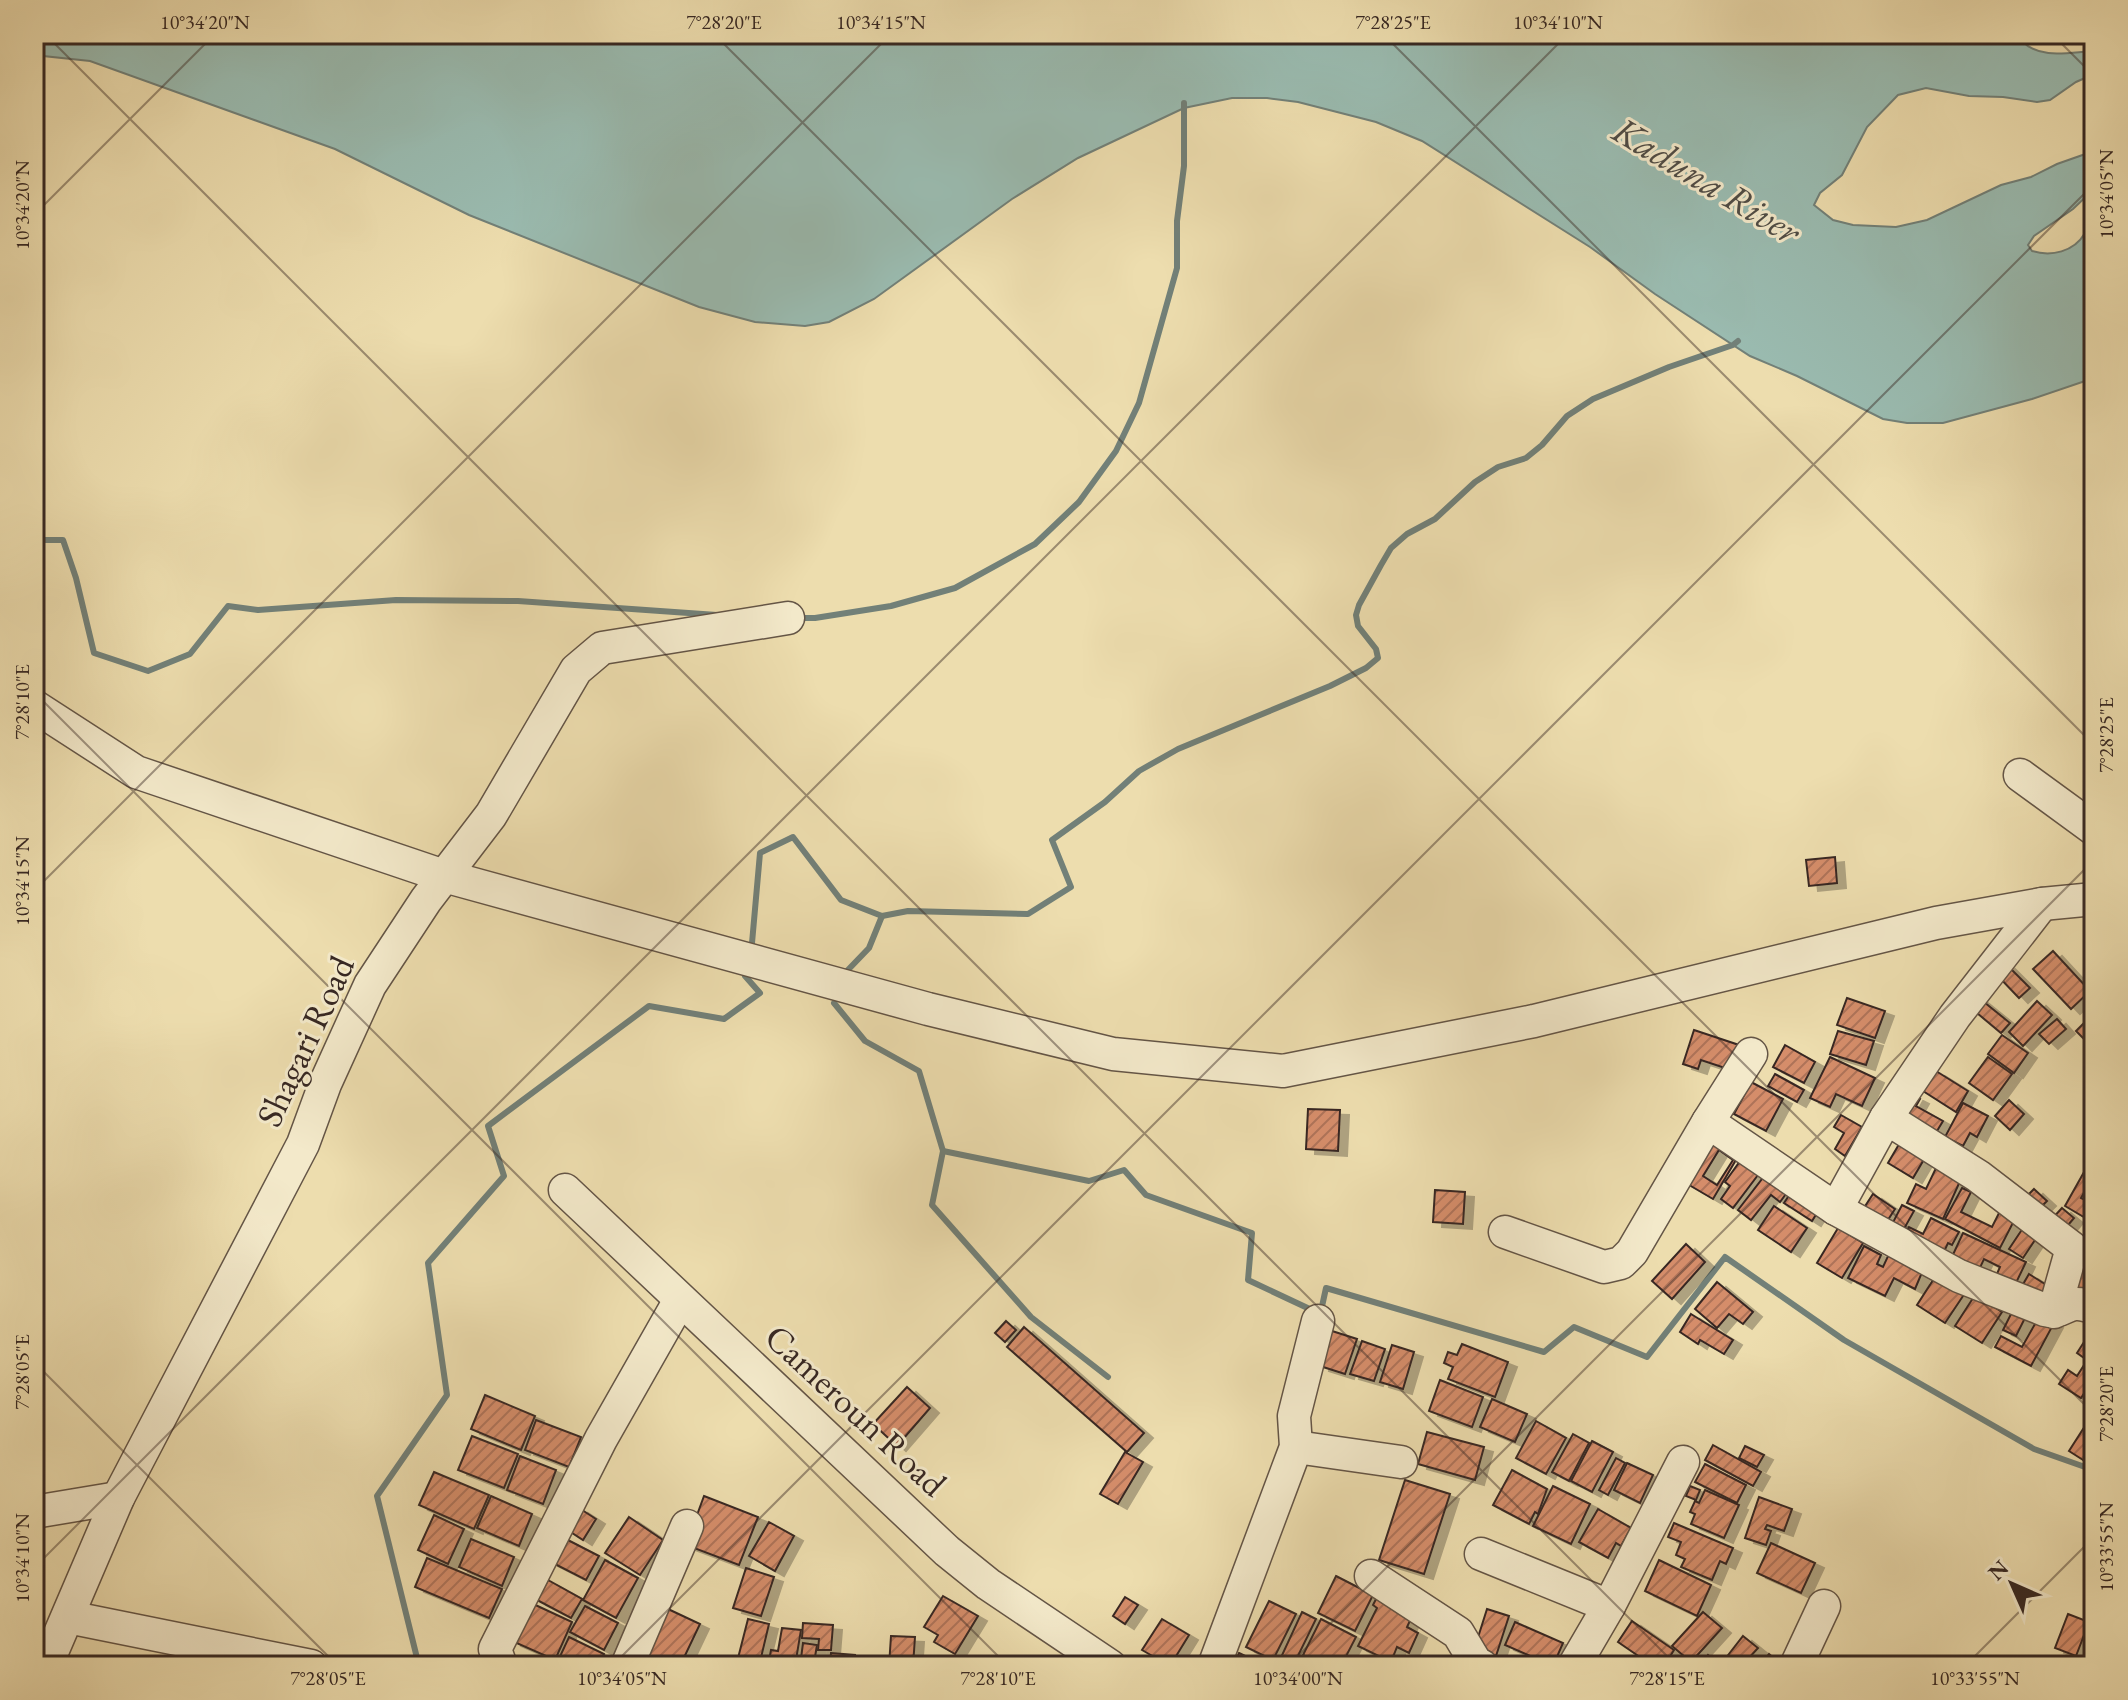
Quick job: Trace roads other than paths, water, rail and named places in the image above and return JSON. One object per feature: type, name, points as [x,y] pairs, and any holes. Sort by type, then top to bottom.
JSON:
[{"type":"street","name":"Shagari Road","points":[[46,1666],[118,1498],[303,1144],[325,1084],[370,985],[444,876],[491,815],[576,670],[602,648],[788,618]]},
{"type":"street","points":[[34,706],[136,772],[444,876],[928,1009],[1113,1054],[1283,1071],[1534,1021],[1936,923],[2042,904],[2094,899]]},
{"type":"street","points":[[2020,775],[2094,829]]},
{"type":"street","points":[[1836,1209],[1886,1118],[1955,1016],[2042,904]]},
{"type":"street","points":[[1505,1232],[1604,1267],[1621,1263],[1632,1252],[1751,1054]]},
{"type":"street","points":[[1886,1118],[1978,1176],[2072,1248],[2054,1312]]},
{"type":"street","points":[[1708,1122],[1836,1209],[1959,1276],[2054,1312]]},
{"type":"street","name":"Cameroun Road","points":[[565,1190],[947,1551],[988,1584],[1110,1666]]},
{"type":"street","points":[[501,1666],[495,1649],[601,1439],[680,1300]]},
{"type":"street","points":[[2054,1312],[2070,1303],[2080,1302],[2094,1308]]},
{"type":"street","points":[[1214,1666],[1296,1447],[1294,1416],[1318,1321]]},
{"type":"street","points":[[1296,1447],[1401,1462]]},
{"type":"street","points":[[1574,1666],[1609,1606],[1683,1462]]},
{"type":"street","points":[[34,1512],[118,1498]]},
{"type":"street","points":[[627,1666],[687,1526]]},
{"type":"street","points":[[1481,1554],[1609,1606]]},
{"type":"street","points":[[1371,1576],[1458,1633],[1476,1663],[1482,1666]]},
{"type":"street","points":[[1796,1666],[1824,1606]]},
{"type":"street","points":[[68,1617],[311,1666]]},
{"type":"water","name":"Kaduna River","points":[[34,34],[2023,34],[2022,41],[2037,51],[2056,54],[2094,51],[2094,74],[2050,100],[2037,102],[1969,96],[1926,88],[1898,95],[1867,127],[1842,175],[1820,193],[1814,205],[1833,220],[1853,225],[1896,227],[1927,220],[2001,185],[2031,177],[2094,151],[2094,189],[2073,209],[2034,236],[2028,245],[2032,251],[2039,253],[2068,249],[2086,231],[2094,214],[2094,378],[2032,399],[1943,423],[1883,419],[1750,356],[1590,247],[1422,141],[1376,122],[1298,102],[1267,98],[1232,98],[1184,108],[1078,158],[1012,199],[874,299],[829,322],[805,326],[755,322],[699,307],[469,215],[335,149],[90,61],[34,55]]},
{"type":"waterway","points":[[796,618],[891,606],[955,588],[1035,544],[1079,502],[1116,451],[1139,403],[1177,268],[1177,221],[1184,166],[1184,103]]},
{"type":"waterway","points":[[752,943],[760,853],[793,837],[841,900],[882,916],[908,911],[1028,914],[1071,887],[1052,840],[1105,802],[1139,771],[1178,749],[1330,686],[1366,668],[1378,658],[1376,649],[1358,626],[1356,615],[1391,548],[1407,534],[1435,519],[1475,482],[1498,467],[1526,458],[1567,416],[1593,399],[1738,341]]},
{"type":"waterway","points":[[34,540],[63,540],[76,578],[94,653],[148,671],[190,654],[228,606],[258,610],[396,600],[518,601],[717,615]]},
{"type":"waterway","points":[[845,973],[869,948],[882,916]]},
{"type":"waterway","points":[[419,1666],[377,1496],[447,1395],[428,1263],[504,1176],[488,1126],[649,1006],[724,1019],[760,993],[745,976]]},
{"type":"waterway","points":[[834,1003],[865,1041],[919,1071],[943,1151],[932,1205],[1031,1317],[1108,1377]]},
{"type":"waterway","points":[[943,1151],[1089,1181],[1124,1170],[1146,1195],[1252,1233],[1248,1280],[1314,1311]]},
{"type":"waterway","points":[[1321,1311],[1326,1288],[1544,1352],[1574,1327],[1647,1357],[1725,1257],[1844,1340],[2034,1449],[2085,1467],[2094,1474]]}]
